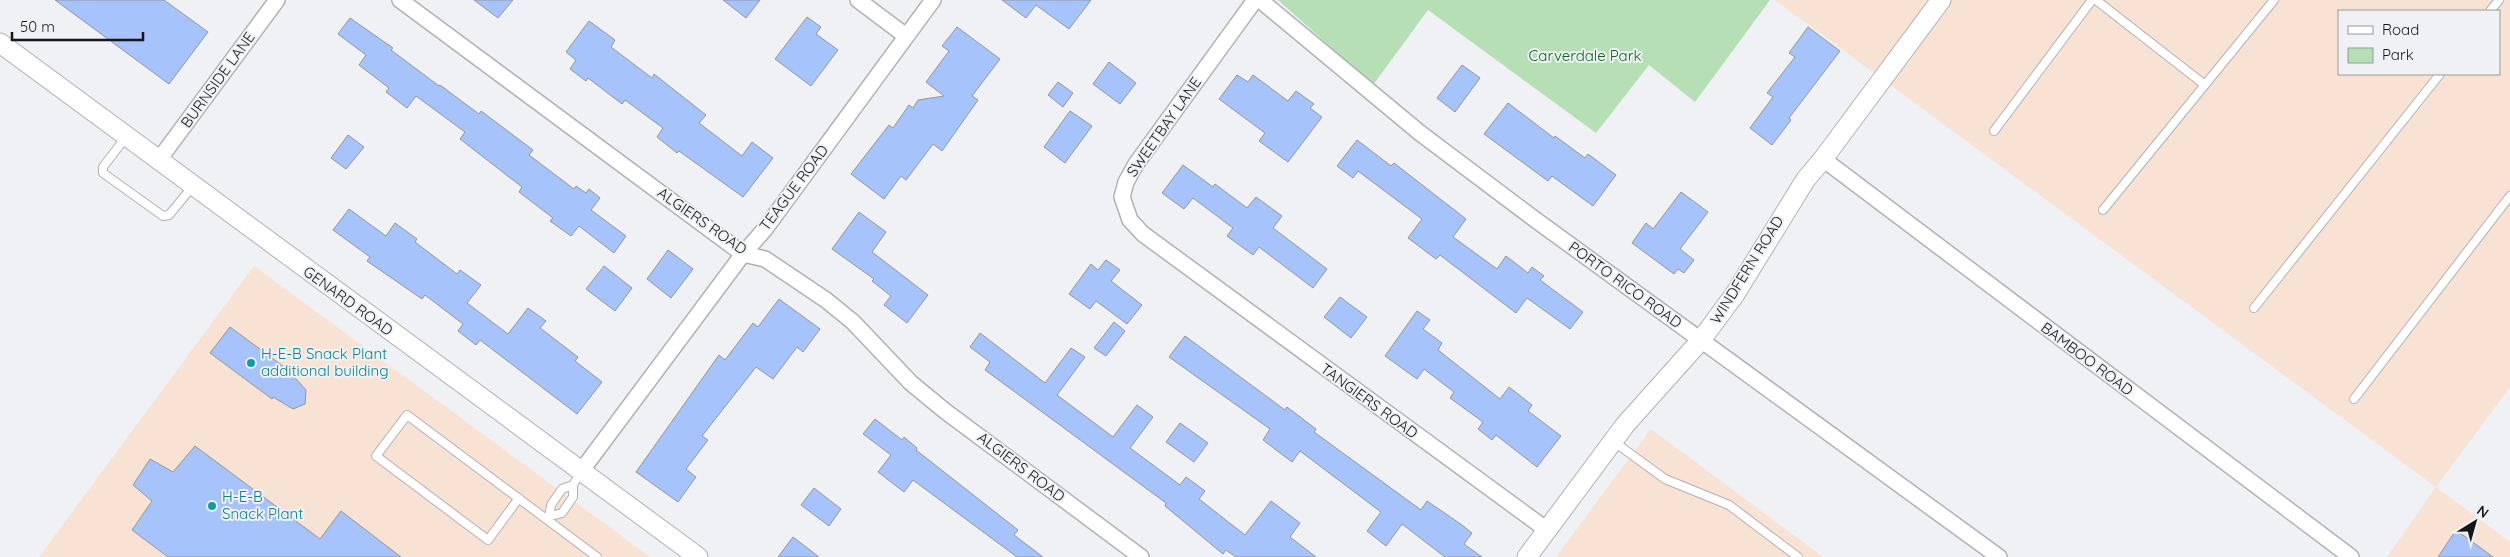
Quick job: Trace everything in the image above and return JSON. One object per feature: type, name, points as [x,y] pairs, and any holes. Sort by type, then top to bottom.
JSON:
[{"type":"street","name":"BURNSIDE LANE","points":[[158,161],[277,0]]},
{"type":"street","name":"ALGIERS ROAD","points":[[400,0],[743,254],[765,259],[826,300],[853,322],[911,383],[945,411],[1141,557]]},
{"type":"street","points":[[858,0],[906,36]]},
{"type":"street","name":"TEAGUE ROAD","points":[[577,478],[743,254],[771,221],[933,0]]},
{"type":"street","name":"SWEETBAY LANE","points":[[1192,271],[1143,234],[1130,220],[1122,197],[1126,182],[1136,164],[1255,0]]},
{"type":"street","name":"PORTO RICO ROAD","points":[[1260,0],[1420,133],[1533,218],[1999,557]]},
{"type":"street","name":"WINDFERN ROAD","points":[[1527,557],[1613,441],[1701,340],[1734,294],[1801,186],[1941,0]]},
{"type":"street","name":"GENARD ROAD","points":[[0,43],[193,186],[577,478],[698,557]]},
{"type":"street","name":"BAMBOO ROAD","points":[[1823,159],[2352,557]]},
{"type":"street","name":"TANGIERS ROAD","points":[[1192,271],[1547,530]]},
{"type":"lane","points":[[1994,131],[2094,0],[2205,84]]},
{"type":"lane","points":[[2103,210],[2274,0]]},
{"type":"lane","points":[[2491,10],[2499,0]]},
{"type":"lane","points":[[2254,308],[2439,75]]},
{"type":"lane","points":[[126,137],[103,168],[103,173],[163,216],[169,215],[193,186]]},
{"type":"lane","points":[[2354,400],[2510,196]]},
{"type":"lane","points":[[519,498],[488,540],[376,456],[407,414],[519,498],[549,518],[597,557]]},
{"type":"lane","points":[[1613,441],[1665,479],[1728,505],[1798,557]]},
{"type":"lane","points":[[549,518],[562,513],[574,497],[577,478]]},
{"type":"lane","points":[[549,518],[551,505],[562,489],[577,478]]},
{"type":"shaded area","points":[[1775,0],[2510,0],[2510,387],[2436,487]]},
{"type":"shaded area","points":[[254,266],[650,557],[39,557]]},
{"type":"shaded area","points":[[1651,429],[1823,557],[1556,557]]},
{"type":"shaded area","points":[[2436,487],[2510,542],[2510,557],[2387,557]]},
{"type":"green space","name":"Carverdale Park","points":[[1278,0],[1770,0],[1695,102],[1649,65],[1596,133],[1428,10],[1373,85]]},
{"type":"building","points":[[55,0],[164,0],[208,32],[169,84]]},
{"type":"building","points":[[474,0],[513,0],[498,18]]},
{"type":"building","points":[[723,0],[760,0],[746,18]]},
{"type":"building","points":[[1002,0],[1091,0],[1069,29],[1036,5],[1026,18]]},
{"type":"building","points":[[807,17],[821,27],[816,34],[838,50],[811,86],[775,59]]},
{"type":"building","points":[[350,18],[393,48],[391,50],[439,86],[479,114],[481,111],[533,150],[529,155],[574,189],[576,186],[586,193],[589,189],[600,198],[591,210],[626,236],[614,253],[579,226],[571,236],[550,221],[553,218],[519,192],[522,187],[460,139],[465,132],[416,96],[407,108],[386,92],[389,88],[359,65],[366,55],[338,34]]},
{"type":"building","points":[[589,21],[615,40],[611,47],[652,78],[654,74],[706,115],[699,123],[742,156],[752,142],[773,158],[743,197],[679,151],[677,153],[657,137],[663,128],[625,100],[622,104],[588,78],[586,81],[570,69],[576,60],[566,52]]},
{"type":"building","points":[[957,27],[1000,59],[972,96],[978,100],[942,151],[933,144],[906,180],[901,176],[884,199],[851,174],[889,125],[893,128],[909,105],[913,108],[918,100],[944,96],[926,82],[949,51],[942,46]]},
{"type":"building","points":[[1808,27],[1840,51],[1789,118],[1791,120],[1772,145],[1750,128],[1773,97],[1767,93],[1795,57],[1789,53]]},
{"type":"building","points":[[1109,62],[1136,83],[1120,104],[1093,84]]},
{"type":"building","points":[[1462,65],[1480,78],[1455,112],[1437,98]]},
{"type":"building","points":[[1237,75],[1248,82],[1253,75],[1288,101],[1296,91],[1314,104],[1310,108],[1322,117],[1288,162],[1259,141],[1265,133],[1219,99]]},
{"type":"building","points":[[1058,82],[1073,93],[1063,107],[1048,95]]},
{"type":"building","points":[[1508,103],[1554,138],[1555,136],[1585,158],[1588,154],[1616,175],[1593,206],[1552,176],[1548,181],[1484,134]]},
{"type":"building","points":[[1070,111],[1092,126],[1065,163],[1044,147]]},
{"type":"building","points":[[348,135],[364,147],[346,169],[331,158]]},
{"type":"building","points":[[1357,140],[1391,166],[1394,163],[1466,219],[1453,237],[1497,269],[1506,256],[1528,273],[1532,267],[1544,276],[1540,280],[1583,312],[1570,329],[1527,298],[1516,313],[1440,255],[1436,259],[1408,238],[1422,219],[1358,171],[1353,178],[1337,166]]},
{"type":"building","points":[[1183,165],[1213,187],[1215,184],[1247,208],[1256,197],[1282,216],[1273,228],[1327,269],[1313,288],[1259,247],[1253,255],[1227,236],[1233,228],[1193,198],[1184,209],[1162,193]]},
{"type":"building","points":[[1681,192],[1708,212],[1680,249],[1694,260],[1684,273],[1678,269],[1674,274],[1632,243],[1646,223],[1653,229]]},
{"type":"building","points":[[349,209],[386,236],[395,223],[417,239],[415,242],[457,274],[460,270],[481,285],[467,303],[508,334],[528,308],[546,321],[540,328],[578,357],[575,361],[602,382],[577,414],[480,340],[476,345],[458,331],[463,324],[425,295],[422,299],[367,261],[370,257],[333,230]]},
{"type":"building","points":[[859,212],[886,232],[872,252],[928,295],[907,323],[884,305],[891,296],[872,281],[874,279],[832,249]]},
{"type":"building","points":[[668,250],[693,269],[671,298],[647,279]]},
{"type":"building","points":[[1106,260],[1120,270],[1111,281],[1142,305],[1127,324],[1096,301],[1090,309],[1069,294],[1091,264],[1098,270]]},
{"type":"building","points":[[604,266],[632,288],[615,311],[586,289]]},
{"type":"building","points":[[1340,297],[1367,317],[1351,338],[1324,317]]},
{"type":"building","points":[[779,299],[820,329],[803,352],[797,347],[773,379],[756,367],[702,436],[708,440],[686,469],[696,477],[678,502],[636,472],[719,355],[725,360],[753,323],[758,327]]},
{"type":"building","points":[[1417,311],[1430,320],[1423,329],[1442,343],[1438,350],[1500,399],[1509,387],[1532,405],[1528,411],[1561,436],[1537,467],[1496,435],[1492,440],[1478,429],[1483,422],[1450,398],[1454,392],[1424,369],[1417,379],[1385,356]]},
{"type":"building","points":[[1114,322],[1125,331],[1106,356],[1094,348]]},
{"type":"building","name":"H-E-B Snack Plant additional building","points":[[230,327],[287,369],[306,390],[305,404],[293,409],[273,397],[272,399],[210,353]]},
{"type":"building","points":[[980,333],[1045,383],[1071,348],[1085,357],[1057,395],[1113,437],[1137,405],[1153,417],[1130,448],[1180,485],[1186,477],[1205,491],[1199,499],[1245,535],[1271,501],[1300,523],[1290,537],[1316,557],[1236,557],[1226,550],[1223,554],[1165,506],[1166,503],[985,370],[990,362],[970,347]]},
{"type":"building","points":[[1185,336],[1285,410],[1287,407],[1316,429],[1314,432],[1421,510],[1427,501],[1462,525],[1472,533],[1464,544],[1482,557],[1445,557],[1402,524],[1386,546],[1367,531],[1381,512],[1300,451],[1292,462],[1263,440],[1270,429],[1169,357]]},
{"type":"building","points":[[875,419],[902,440],[904,437],[917,448],[916,450],[1018,530],[1014,535],[1043,557],[1017,557],[913,480],[904,492],[878,472],[891,455],[863,434]]},
{"type":"building","points":[[1180,423],[1208,443],[1194,462],[1166,442]]},
{"type":"building","name":"H-E-B Snack Plant","points":[[195,446],[320,539],[341,511],[401,557],[168,557],[132,530],[152,501],[133,485],[150,459],[173,472]]},
{"type":"building","points":[[814,488],[841,509],[829,526],[801,505]]},
{"type":"building","points":[[2456,530],[2493,557],[2438,557]]},
{"type":"building","points":[[793,537],[819,557],[778,557]]},
{"type":"place","name":"H-E-B Snack Plant additional building","points":[[251,363]]},
{"type":"place","name":"H-E-B Snack Plant","points":[[212,506]]}]
